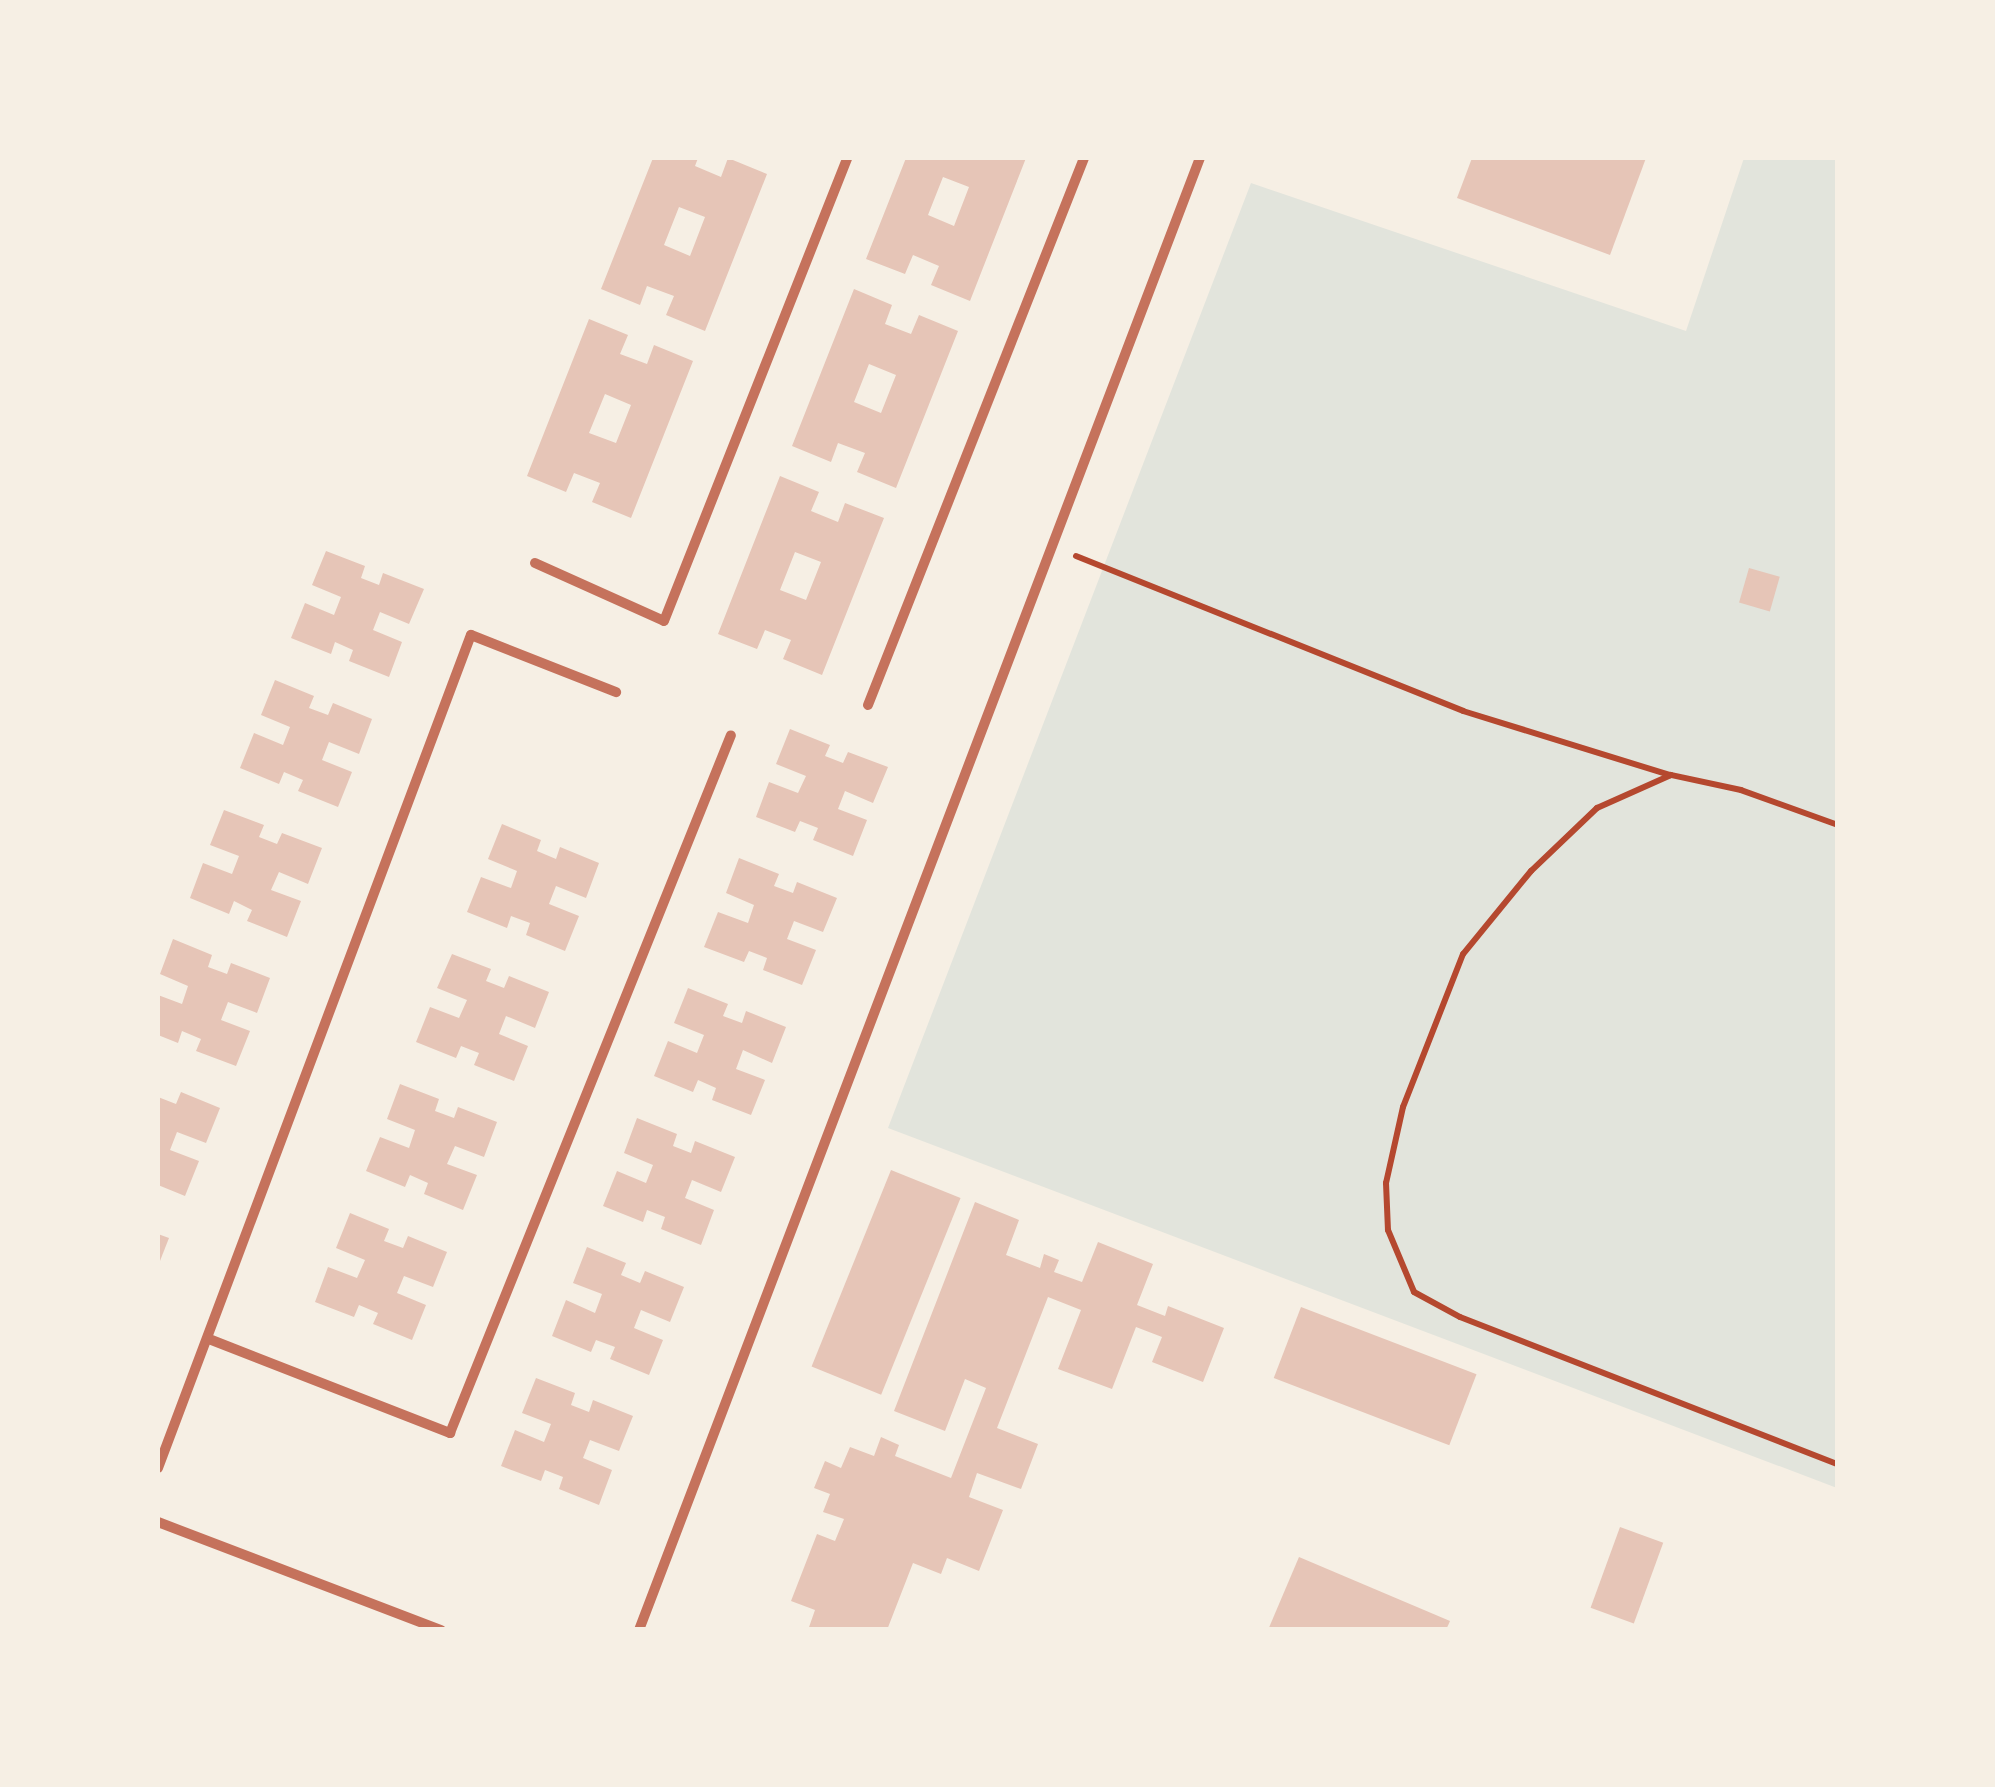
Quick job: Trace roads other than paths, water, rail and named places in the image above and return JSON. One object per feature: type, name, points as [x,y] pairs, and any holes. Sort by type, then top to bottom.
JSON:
[{"type":"street","points":[[535,563],[664,621],[847,158]]},
{"type":"street","points":[[868,704],[1084,158]]},
{"type":"street","points":[[638,1630],[1200,158]]},
{"type":"street","points":[[158,1468],[210,1339],[471,634],[616,692]]},
{"type":"street","points":[[210,1339],[450,1434],[731,735]]},
{"type":"street","points":[[158,1522],[441,1630]]}]
